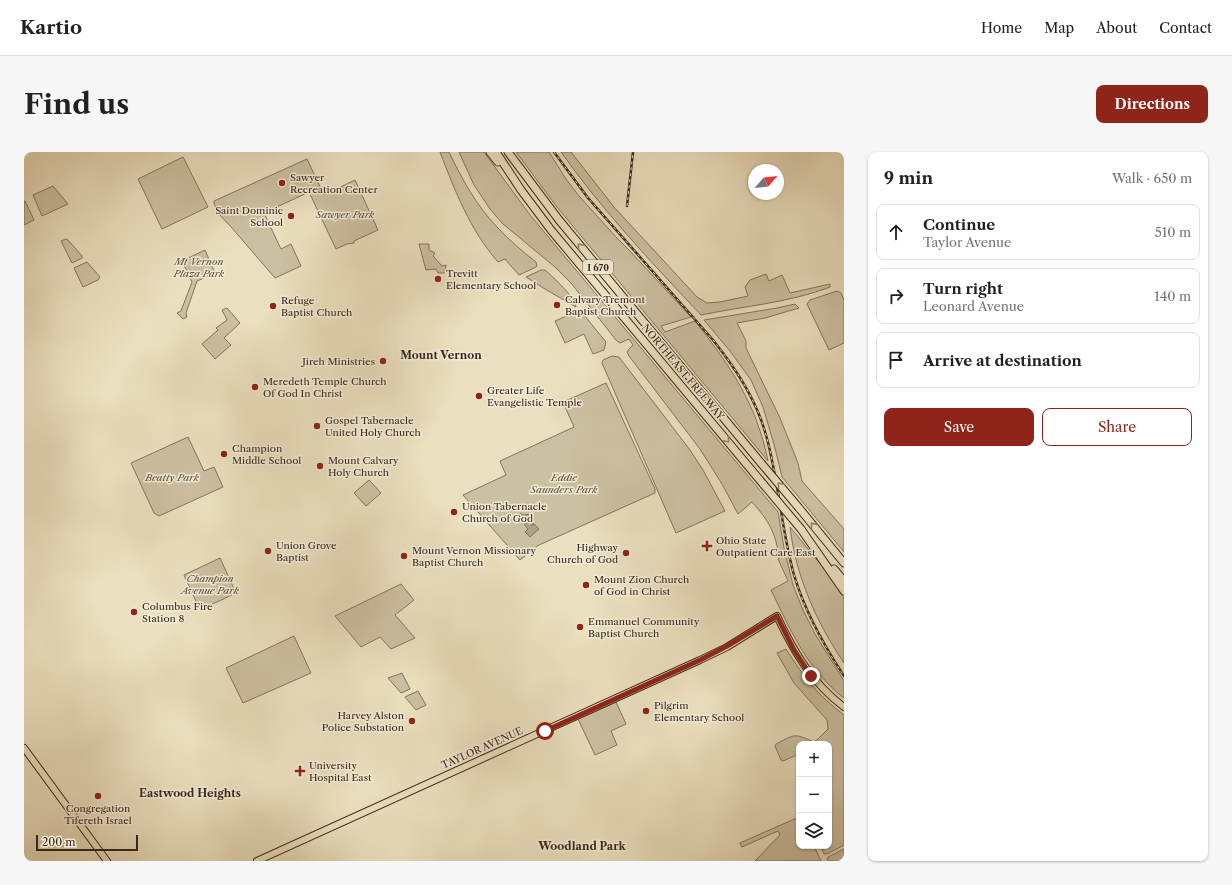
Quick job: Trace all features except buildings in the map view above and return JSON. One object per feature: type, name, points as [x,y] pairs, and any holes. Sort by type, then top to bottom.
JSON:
[{"type":"highway","name":"I 670","points":[[490,152],[521,190]]},
{"type":"highway","name":"NORTHEAST FREEWAY","points":[[496,152],[521,190],[578,263],[844,581]]},
{"type":"highway","name":"NORTHEAST FREEWAY","points":[[508,152],[559,220],[844,563]]},
{"type":"highway","points":[[801,529],[844,591]]},
{"type":"main road","name":"TAYLOR AVENUE","points":[[257,861],[700,660],[727,646],[777,616],[794,650],[811,676],[828,694],[844,707]]},
{"type":"main road","points":[[24,748],[106,861]]},
{"type":"green space","points":[[440,152],[449,152],[464,182],[482,210],[506,236],[536,262],[536,267],[519,275],[505,259],[498,262],[479,237],[464,210]]},
{"type":"green space","points":[[459,152],[484,152],[530,215],[778,512],[784,548],[793,585],[815,634],[844,681],[844,698],[831,687],[810,662],[793,635],[771,590],[788,581],[778,559],[778,549],[774,534],[763,515],[752,502],[738,514],[722,484],[700,449],[629,356],[627,352],[633,345],[629,339],[620,343],[616,340],[571,283],[555,267],[503,224],[490,209],[474,185]]},
{"type":"green space","points":[[516,152],[549,152],[579,196],[691,317],[661,326],[665,332],[695,321],[731,370],[749,403],[757,421],[768,461],[557,207]]},
{"type":"green space","points":[[561,152],[571,152],[614,207],[697,297],[707,303],[720,302],[748,296],[745,287],[750,280],[766,274],[769,281],[782,275],[790,293],[830,284],[830,287],[782,301],[701,315],[610,215]]},
{"type":"green space","points":[[183,157],[208,207],[162,229],[138,179]]},
{"type":"green space","name":"Sawyer Park","points":[[307,159],[324,195],[355,180],[378,230],[354,241],[354,243],[347,244],[336,249],[309,192],[264,213],[281,249],[291,244],[301,266],[275,278],[218,213],[214,201]]},
{"type":"green space","points":[[53,186],[68,204],[42,216],[33,195]]},
{"type":"green space","points":[[24,201],[34,220],[24,225]]},
{"type":"green space","points":[[66,239],[82,256],[82,258],[72,263],[61,241]]},
{"type":"green space","points":[[419,244],[429,244],[429,250],[435,253],[433,256],[442,266],[446,265],[445,273],[438,273],[436,269],[426,270]]},
{"type":"green space","name":"Mt Vernon Plaza Park","points":[[205,250],[215,273],[197,281],[186,313],[187,317],[183,319],[177,313],[181,311],[192,282],[182,261]]},
{"type":"green space","points":[[87,262],[100,277],[98,280],[83,287],[74,268]]},
{"type":"green space","points":[[541,270],[545,270],[563,287],[572,298],[576,307],[526,277]]},
{"type":"green space","points":[[837,291],[841,293],[844,300],[844,343],[829,350],[807,304],[810,300]]},
{"type":"green space","points":[[795,304],[799,308],[765,318],[737,323],[746,341],[746,348],[780,418],[798,463],[802,481],[844,529],[844,552],[782,477],[763,407],[751,380],[730,351],[704,320]]},
{"type":"green space","points":[[227,308],[240,323],[224,338],[231,345],[215,359],[202,344],[218,330],[216,328],[227,320],[222,310]]},
{"type":"green space","points":[[580,310],[606,342],[604,350],[593,354],[584,334],[565,343],[555,321]]},
{"type":"green space","points":[[612,356],[619,357],[690,450],[703,470],[725,511],[676,533],[602,363],[603,360]]},
{"type":"green space","name":"Eddie Saunders Park","points":[[606,383],[655,489],[655,493],[539,545],[520,560],[463,495],[506,475],[500,461],[574,427],[563,402]]},
{"type":"green space","name":"Beatty Park","points":[[188,437],[204,471],[214,467],[223,487],[159,516],[154,513],[131,463]]},
{"type":"green space","points":[[369,480],[381,493],[366,506],[354,493]]},
{"type":"green space","points":[[790,527],[827,572],[844,598],[844,663],[816,615],[802,581]]},
{"type":"green space","name":"Champion Avenue Park","points":[[220,558],[236,593],[200,610],[184,575]]},
{"type":"green space","points":[[401,584],[414,600],[395,615],[415,638],[391,649],[380,637],[361,647],[335,616]]},
{"type":"green space","points":[[294,636],[311,673],[243,703],[226,668]]},
{"type":"green space","points":[[786,649],[819,693],[844,715],[844,845],[827,854],[824,854],[822,849],[832,849],[832,741],[815,741],[828,729],[827,720],[794,683],[777,653]]},
{"type":"green space","points":[[402,673],[410,689],[401,693],[388,678]]},
{"type":"green space","points":[[418,691],[426,705],[416,710],[405,697]]},
{"type":"green space","points":[[616,702],[626,724],[611,731],[617,745],[595,755],[578,719]]},
{"type":"green space","points":[[795,736],[812,741],[796,741],[796,755],[783,761],[781,760],[775,746],[776,744],[787,738]]},
{"type":"green space","points":[[796,818],[796,849],[815,849],[821,861],[755,861],[780,835],[778,831],[742,847],[740,843]]},
{"type":"green space","points":[[844,849],[844,861],[828,861],[828,857]]},
{"type":"shaded area","points":[[520,513],[523,515],[528,514],[533,517],[528,522],[531,520],[534,523],[531,526],[534,524],[539,529],[530,537],[525,532],[528,529],[518,516]]},
{"type":"railway","points":[[554,152],[588,198],[713,340],[730,362],[751,397],[766,435],[790,558],[798,589],[815,627],[844,676]]},
{"type":"railway","points":[[627,206],[633,152]]},
{"type":"place","name":"Sawyer Recreation Center","points":[[282,183]]},
{"type":"place","name":"Saint Dominic School","points":[[291,216]]},
{"type":"place","name":"Trevitt Elementary School","points":[[438,279]]},
{"type":"place","name":"Calvary Tremont Baptist Church","points":[[557,305]]},
{"type":"place","name":"Refuge Baptist Church","points":[[273,306]]},
{"type":"place","name":"Jireh Ministries","points":[[383,361]]},
{"type":"place","name":"Meredeth Temple Church Of God In Christ","points":[[255,387]]},
{"type":"place","name":"Greater Life Evangelistic Temple","points":[[479,396]]},
{"type":"place","name":"Gospel Tabernacle United Holy Church","points":[[317,426]]},
{"type":"place","name":"Champion Middle School","points":[[224,454]]},
{"type":"place","name":"Mount Calvary Holy Church","points":[[320,466]]},
{"type":"place","name":"Union Tabernacle Church of God","points":[[454,512]]},
{"type":"place","name":"Ohio State Outpatient Care East","points":[[707,546]]},
{"type":"place","name":"Union Grove Baptist","points":[[268,551]]},
{"type":"place","name":"Highway Church of God","points":[[626,553]]},
{"type":"place","name":"Mount Vernon Missionary Baptist Church","points":[[404,556]]},
{"type":"place","name":"Mount Zion Church of God in Christ","points":[[586,585]]},
{"type":"place","name":"Columbus Fire Station 8","points":[[134,612]]},
{"type":"place","name":"Emmanuel Community Baptist Church","points":[[580,627]]},
{"type":"place","name":"Pilgrim Elementary School","points":[[646,711]]},
{"type":"place","name":"Harvey Alston Police Substation","points":[[412,721]]},
{"type":"place","name":"University Hospital East","points":[[300,771]]},
{"type":"place","name":"Congregation Tifereth Israel","points":[[98,796]]},
{"type":"district","name":"Mount Vernon","points":[[441,355]]},
{"type":"district","name":"Eastwood Heights","points":[[190,793]]},
{"type":"district","name":"Woodland Park","points":[[582,846]]},
{"type":"route","points":[[545,731],[700,660],[727,646],[777,616],[790,643],[811,676]]}]
